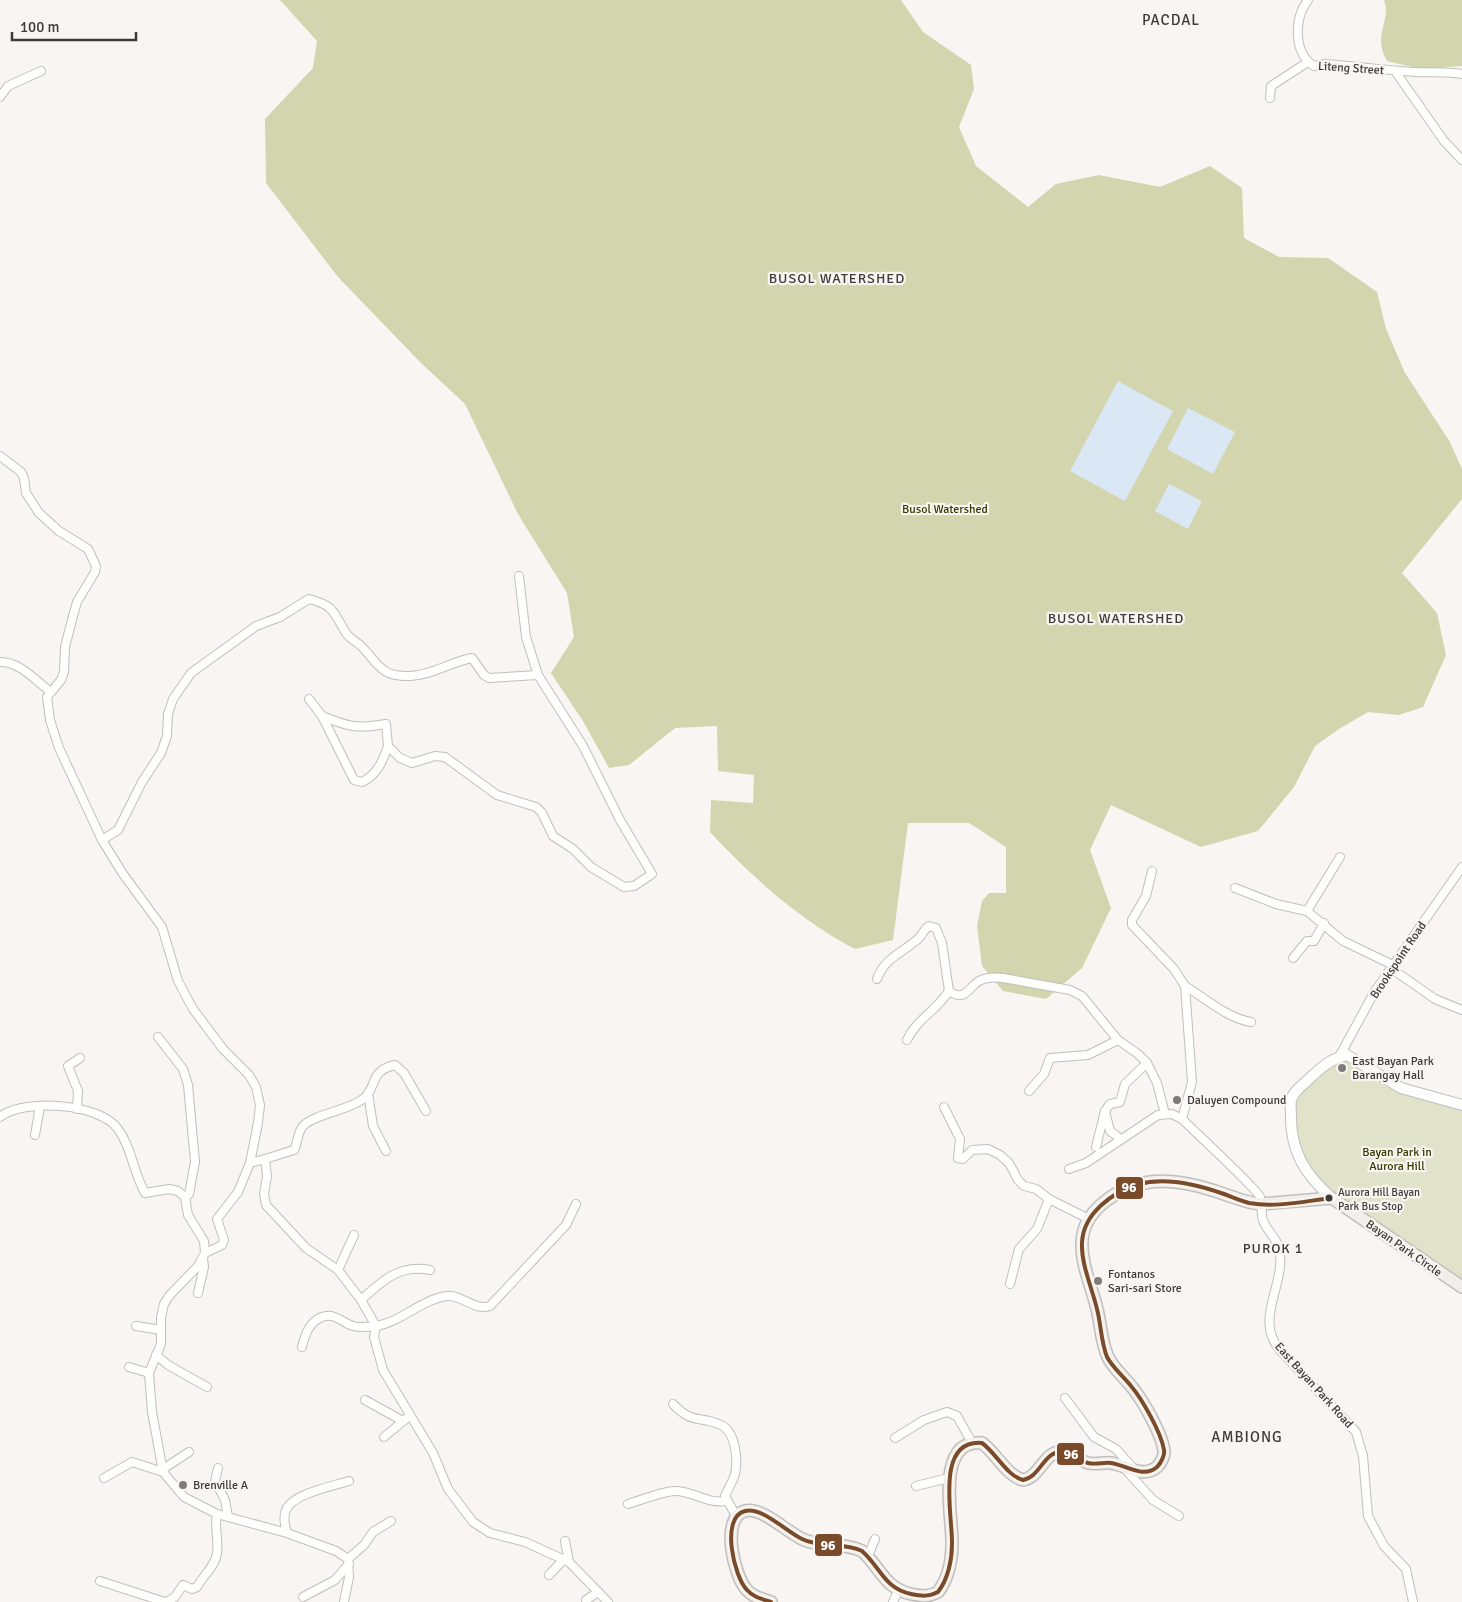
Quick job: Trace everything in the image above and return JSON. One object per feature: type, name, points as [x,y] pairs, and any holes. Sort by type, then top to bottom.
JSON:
[{"type":"main road","points":[[771,1602],[753,1596],[739,1581],[732,1549],[731,1531],[736,1516],[743,1511],[755,1510],[804,1541],[857,1548],[868,1556],[881,1574],[898,1591],[923,1596],[936,1593],[942,1588],[952,1555],[950,1473],[956,1455],[966,1445],[982,1443],[1012,1474],[1023,1480],[1032,1478],[1048,1458],[1057,1453],[1065,1452],[1088,1463],[1111,1463],[1143,1472],[1156,1468],[1160,1463],[1164,1450],[1146,1408],[1132,1386],[1114,1367],[1104,1348],[1100,1321],[1083,1255],[1082,1242],[1088,1219],[1106,1201],[1118,1193],[1151,1182],[1184,1184],[1248,1203],[1260,1204],[1332,1198]]},
{"type":"main road","name":"Bayan Park Circle","points":[[1332,1198],[1462,1287]]},
{"type":"street","name":"Liteng Street","points":[[1308,0],[1301,16],[1299,32],[1300,50],[1308,62],[1314,66],[1324,64],[1394,71],[1422,73],[1444,71],[1462,74]]},
{"type":"street","points":[[1270,98],[1272,86],[1308,62]]},
{"type":"street","points":[[0,97],[8,86],[41,71]]},
{"type":"street","points":[[1394,71],[1444,140],[1462,160]]},
{"type":"street","points":[[0,456],[20,472],[24,478],[26,493],[39,513],[59,531],[88,550],[96,566],[95,572],[78,602],[73,616],[65,647],[64,672],[61,680],[50,691],[46,702],[55,736],[102,840],[123,874],[162,926],[178,980],[192,1009],[223,1049],[249,1075],[256,1087],[260,1106],[250,1163],[238,1192],[217,1219],[224,1240],[222,1245],[204,1255],[164,1304],[161,1344],[149,1372],[152,1412],[163,1470],[184,1497],[217,1514],[286,1533],[336,1551],[349,1561]]},
{"type":"street","points":[[388,746],[400,758],[412,763],[435,756],[445,756],[497,795],[536,807],[542,813],[553,836],[624,887],[634,886],[650,877],[651,869],[625,828],[583,746],[538,675],[526,637],[518,576]]},
{"type":"street","points":[[102,840],[118,830],[142,782],[161,753],[167,736],[168,714],[173,699],[191,673],[256,626],[280,617],[309,599],[326,604],[336,614],[349,637],[360,646],[379,668],[390,675],[425,675],[472,658],[484,675],[489,678],[538,675]]},
{"type":"street","points":[[0,662],[11,662],[18,666],[50,691]]},
{"type":"street","points":[[310,699],[322,716],[351,776],[357,782],[366,780],[383,763],[388,746],[386,724],[362,728],[346,725],[322,716]]},
{"type":"street","points":[[1307,911],[1340,858]]},
{"type":"street","name":"Brookspoint Road","points":[[1339,1057],[1375,991],[1462,867]]},
{"type":"street","points":[[1152,871],[1146,896],[1132,920],[1132,925],[1174,969],[1185,986],[1242,1021],[1251,1022]]},
{"type":"street","points":[[1451,884],[1462,877]]},
{"type":"street","points":[[1235,888],[1276,904],[1307,911],[1324,923],[1342,941],[1393,967],[1435,999],[1462,1010]]},
{"type":"street","points":[[1293,958],[1307,942],[1314,942],[1324,923]]},
{"type":"street","points":[[878,979],[887,961],[920,937],[925,928],[932,926],[936,928],[941,936],[949,991],[938,1007],[913,1027],[908,1040]]},
{"type":"street","points":[[949,991],[956,996],[963,995],[978,982],[993,977],[1070,990],[1082,996],[1118,1040],[1147,1063],[1155,1078],[1165,1114],[1158,1115],[1086,1163],[1069,1169]]},
{"type":"street","points":[[1182,1119],[1192,1082],[1185,986]]},
{"type":"street","points":[[158,1037],[183,1069],[188,1085],[196,1162],[189,1194],[185,1197]]},
{"type":"street","points":[[1029,1091],[1044,1074],[1050,1058],[1088,1055],[1118,1040]]},
{"type":"street","points":[[1339,1057],[1347,1055],[1356,1059],[1401,1088],[1462,1105]]},
{"type":"street","name":"Bayan Park Circle","points":[[1332,1198],[1313,1182],[1301,1164],[1295,1147],[1291,1124],[1291,1101],[1304,1084],[1330,1061],[1339,1057]]},
{"type":"street","points":[[77,1109],[78,1091],[68,1066],[80,1058]]},
{"type":"street","points":[[1096,1148],[1104,1111],[1110,1104],[1120,1102],[1125,1084],[1147,1063]]},
{"type":"street","points":[[250,1163],[294,1150],[299,1133],[308,1122],[347,1109],[361,1101],[368,1093],[374,1078],[379,1072],[395,1065],[404,1073],[426,1111]]},
{"type":"street","points":[[368,1093],[373,1126],[386,1151]]},
{"type":"street","points":[[35,1135],[40,1106]]},
{"type":"street","points":[[0,1117],[11,1110],[40,1106],[94,1112],[113,1122],[119,1129],[132,1156],[139,1182],[145,1193],[169,1189],[178,1191],[185,1197],[188,1215],[204,1241],[204,1267],[198,1293]]},
{"type":"street","points":[[944,1107],[960,1139],[957,1157],[962,1160],[972,1150],[988,1149],[1009,1163],[1018,1180],[1024,1186],[1036,1189],[1049,1199],[1088,1219]]},
{"type":"street","points":[[1104,1111],[1110,1131],[1118,1137]]},
{"type":"street","name":"East Bayan Park Road","points":[[1165,1114],[1172,1114],[1182,1119],[1260,1197],[1263,1222],[1278,1243],[1280,1254],[1280,1269],[1269,1313],[1271,1335],[1279,1349],[1356,1432],[1363,1456],[1368,1516],[1384,1546],[1406,1569],[1413,1602]]},
{"type":"street","points":[[265,1160],[264,1194],[266,1205],[306,1248],[338,1270],[361,1300],[376,1326],[374,1337],[383,1370],[433,1453],[448,1489],[473,1522],[490,1533],[525,1542],[566,1560],[608,1602]]},
{"type":"street","points":[[1010,1284],[1019,1249],[1037,1229],[1049,1199]]},
{"type":"street","points":[[302,1347],[307,1330],[321,1317],[330,1315],[356,1327],[376,1326],[447,1296],[477,1306],[490,1306],[566,1225],[576,1204]]},
{"type":"street","points":[[338,1270],[354,1235]]},
{"type":"street","points":[[361,1300],[399,1270],[430,1270]]},
{"type":"street","points":[[136,1326],[161,1330]]},
{"type":"street","points":[[156,1355],[168,1365],[207,1387]]},
{"type":"street","points":[[129,1367],[149,1372]]},
{"type":"street","points":[[1065,1398],[1094,1437],[1116,1449],[1135,1470]]},
{"type":"street","points":[[365,1400],[403,1421]]},
{"type":"street","points":[[673,1404],[688,1418],[722,1426],[731,1435],[736,1454],[735,1475],[725,1496],[736,1516]]},
{"type":"street","points":[[895,1438],[924,1420],[947,1412],[956,1416],[972,1443]]},
{"type":"street","points":[[384,1437],[410,1415]]},
{"type":"street","points":[[104,1478],[132,1462],[163,1470],[189,1452]]},
{"type":"street","points":[[1122,1466],[1153,1500],[1179,1516]]},
{"type":"street","points":[[218,1468],[215,1481],[226,1500],[228,1517]]},
{"type":"street","points":[[916,1486],[950,1473]]},
{"type":"street","points":[[286,1533],[285,1510],[290,1502],[302,1496],[349,1481]]},
{"type":"street","points":[[628,1504],[674,1491],[714,1503],[727,1501]]},
{"type":"street","points":[[100,1581],[166,1602],[172,1600],[183,1585],[192,1589],[198,1586],[218,1553],[217,1514]]},
{"type":"street","points":[[303,1596],[335,1580],[373,1532],[391,1521]]},
{"type":"street","points":[[868,1556],[875,1539]]},
{"type":"street","points":[[565,1541],[566,1560]]},
{"type":"street","points":[[549,1575],[566,1560]]},
{"type":"street","points":[[344,1602],[349,1561]]},
{"type":"street","points":[[893,1602],[898,1591]]},
{"type":"street","points":[[586,1600],[598,1592]]},
{"type":"green space","name":"Busol Watershed","points":[[280,0],[901,0],[923,32],[971,65],[974,89],[959,127],[976,166],[1028,207],[1056,184],[1099,175],[1160,187],[1210,166],[1242,188],[1244,238],[1279,257],[1328,258],[1377,292],[1386,329],[1405,373],[1450,442],[1462,469],[1462,499],[1402,573],[1437,613],[1446,655],[1423,707],[1399,715],[1368,712],[1315,746],[1294,787],[1258,831],[1201,847],[1111,805],[1090,850],[1111,908],[1082,968],[1046,999],[1003,991],[982,966],[977,926],[982,901],[989,893],[1006,893],[1006,847],[969,823],[908,823],[893,940],[855,949],[835,938],[796,911],[760,882],[710,832],[711,800],[753,803],[754,775],[718,771],[717,726],[675,728],[629,765],[609,768],[583,721],[551,673],[574,637],[567,593],[518,514],[465,404],[420,362],[338,277],[266,183],[265,119],[313,68],[317,41]]},
{"type":"green space","points":[[1384,0],[1462,0],[1462,66],[1420,69],[1387,61],[1381,43],[1386,15]]},
{"type":"green space","name":"Bayan Park in Aurora Hill","points":[[1340,1061],[1348,1061],[1399,1092],[1462,1110],[1462,1283],[1321,1184],[1306,1162],[1298,1142],[1294,1121],[1295,1102],[1308,1085]]},
{"type":"shaded area","points":[[1118,381],[1173,411],[1125,501],[1070,471]]},
{"type":"shaded area","points":[[1188,408],[1235,432],[1213,474],[1167,449]]},
{"type":"shaded area","points":[[1169,484],[1202,501],[1188,529],[1155,511]]},
{"type":"transit line","name":"96","points":[[771,1602],[755,1596],[747,1590],[742,1583],[734,1561],[731,1535],[733,1524],[737,1516],[745,1511],[759,1512],[796,1536],[809,1542],[855,1548],[862,1551],[895,1587],[902,1591],[922,1596],[938,1592],[949,1569],[952,1544],[949,1482],[957,1453],[967,1445],[982,1443],[1012,1474],[1023,1480],[1034,1474],[1047,1459],[1057,1452],[1073,1455],[1088,1463],[1117,1464],[1140,1472],[1146,1472],[1157,1467],[1164,1452],[1159,1434],[1140,1399],[1107,1357],[1097,1309],[1083,1259],[1082,1243],[1088,1222],[1101,1205],[1110,1198],[1139,1184],[1160,1181],[1193,1185],[1246,1202],[1269,1205],[1332,1198]]},
{"type":"place","name":"East Bayan Park Barangay Hall","points":[[1342,1068]]},
{"type":"place","name":"Daluyen Compound","points":[[1177,1100]]},
{"type":"place","name":"Aurora Hill Bayan Park Bus Stop","points":[[1329,1198]]},
{"type":"place","name":"Fontanos Sari-sari Store","points":[[1098,1281]]},
{"type":"place","name":"Brenville A","points":[[183,1485]]},
{"type":"district","name":"PACDAL","points":[[1171,20]]},
{"type":"district","name":"BUSOL WATERSHED","points":[[837,278]]},
{"type":"district","name":"BUSOL WATERSHED","points":[[1116,618]]},
{"type":"district","name":"PUROK 1","points":[[1273,1248]]},
{"type":"district","name":"AMBIONG","points":[[1247,1437]]}]
